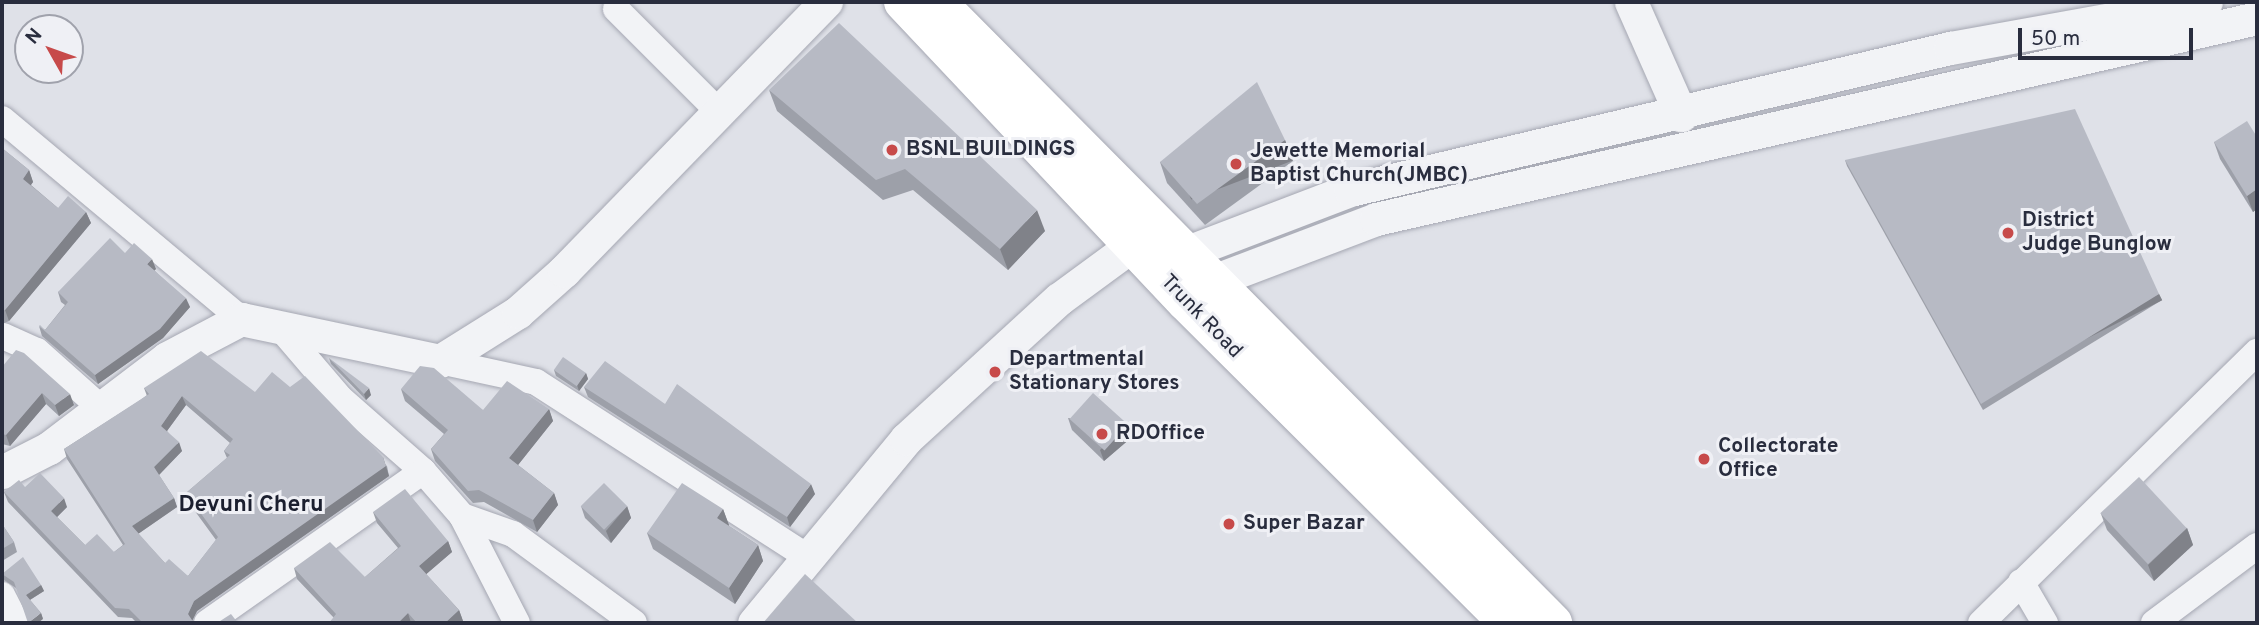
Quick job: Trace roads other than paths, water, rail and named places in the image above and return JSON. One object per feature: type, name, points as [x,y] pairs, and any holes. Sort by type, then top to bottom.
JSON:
[{"type":"main road","name":"Trunk Road","points":[[903,2],[1200,291],[1508,623]]},
{"type":"main road","points":[[937,2],[1156,248]]},
{"type":"main road","points":[[1200,291],[1553,623]]},
{"type":"street","points":[[440,361],[518,313],[720,113],[826,2]]},
{"type":"street","points":[[1631,2],[1681,115]]},
{"type":"street","points":[[754,623],[806,556],[906,439],[1059,299],[1156,248],[1323,197],[1681,115],[1950,48],[2195,3]]},
{"type":"street","points":[[616,9],[720,113]]},
{"type":"street","points":[[1200,291],[1376,219],[2257,19]]},
{"type":"street","points":[[2,119],[241,319],[282,330],[536,382],[806,556]]},
{"type":"street","points":[[2,472],[49,448],[167,358],[241,319]]},
{"type":"street","points":[[282,330],[340,398],[423,471],[462,516],[517,623]]},
{"type":"street","points":[[4,336],[37,351],[102,408]]},
{"type":"street","points":[[1981,623],[2257,352]]},
{"type":"street","points":[[207,623],[423,471]]},
{"type":"street","points":[[462,516],[513,534],[634,623]]},
{"type":"street","points":[[2154,623],[2257,546]]},
{"type":"street","points":[[2021,582],[2045,623]]},
{"type":"street","points":[[2,595],[16,623]]},
{"type":"place","name":"BSNL BUILDINGS","points":[[892,150]]},
{"type":"place","name":"Jewette Memorial Baptist Church(JMBC)","points":[[1236,164]]},
{"type":"place","name":"District Judge Bunglow","points":[[2008,233]]},
{"type":"place","name":"Departmental Stationary Stores","points":[[995,372]]},
{"type":"place","name":"RDOffice","points":[[1102,434]]},
{"type":"place","name":"Collectorate Office","points":[[1704,459]]},
{"type":"place","name":"Super Bazar","points":[[1229,524]]},
{"type":"district","name":"Devuni Cheru","points":[[251,506]]}]
